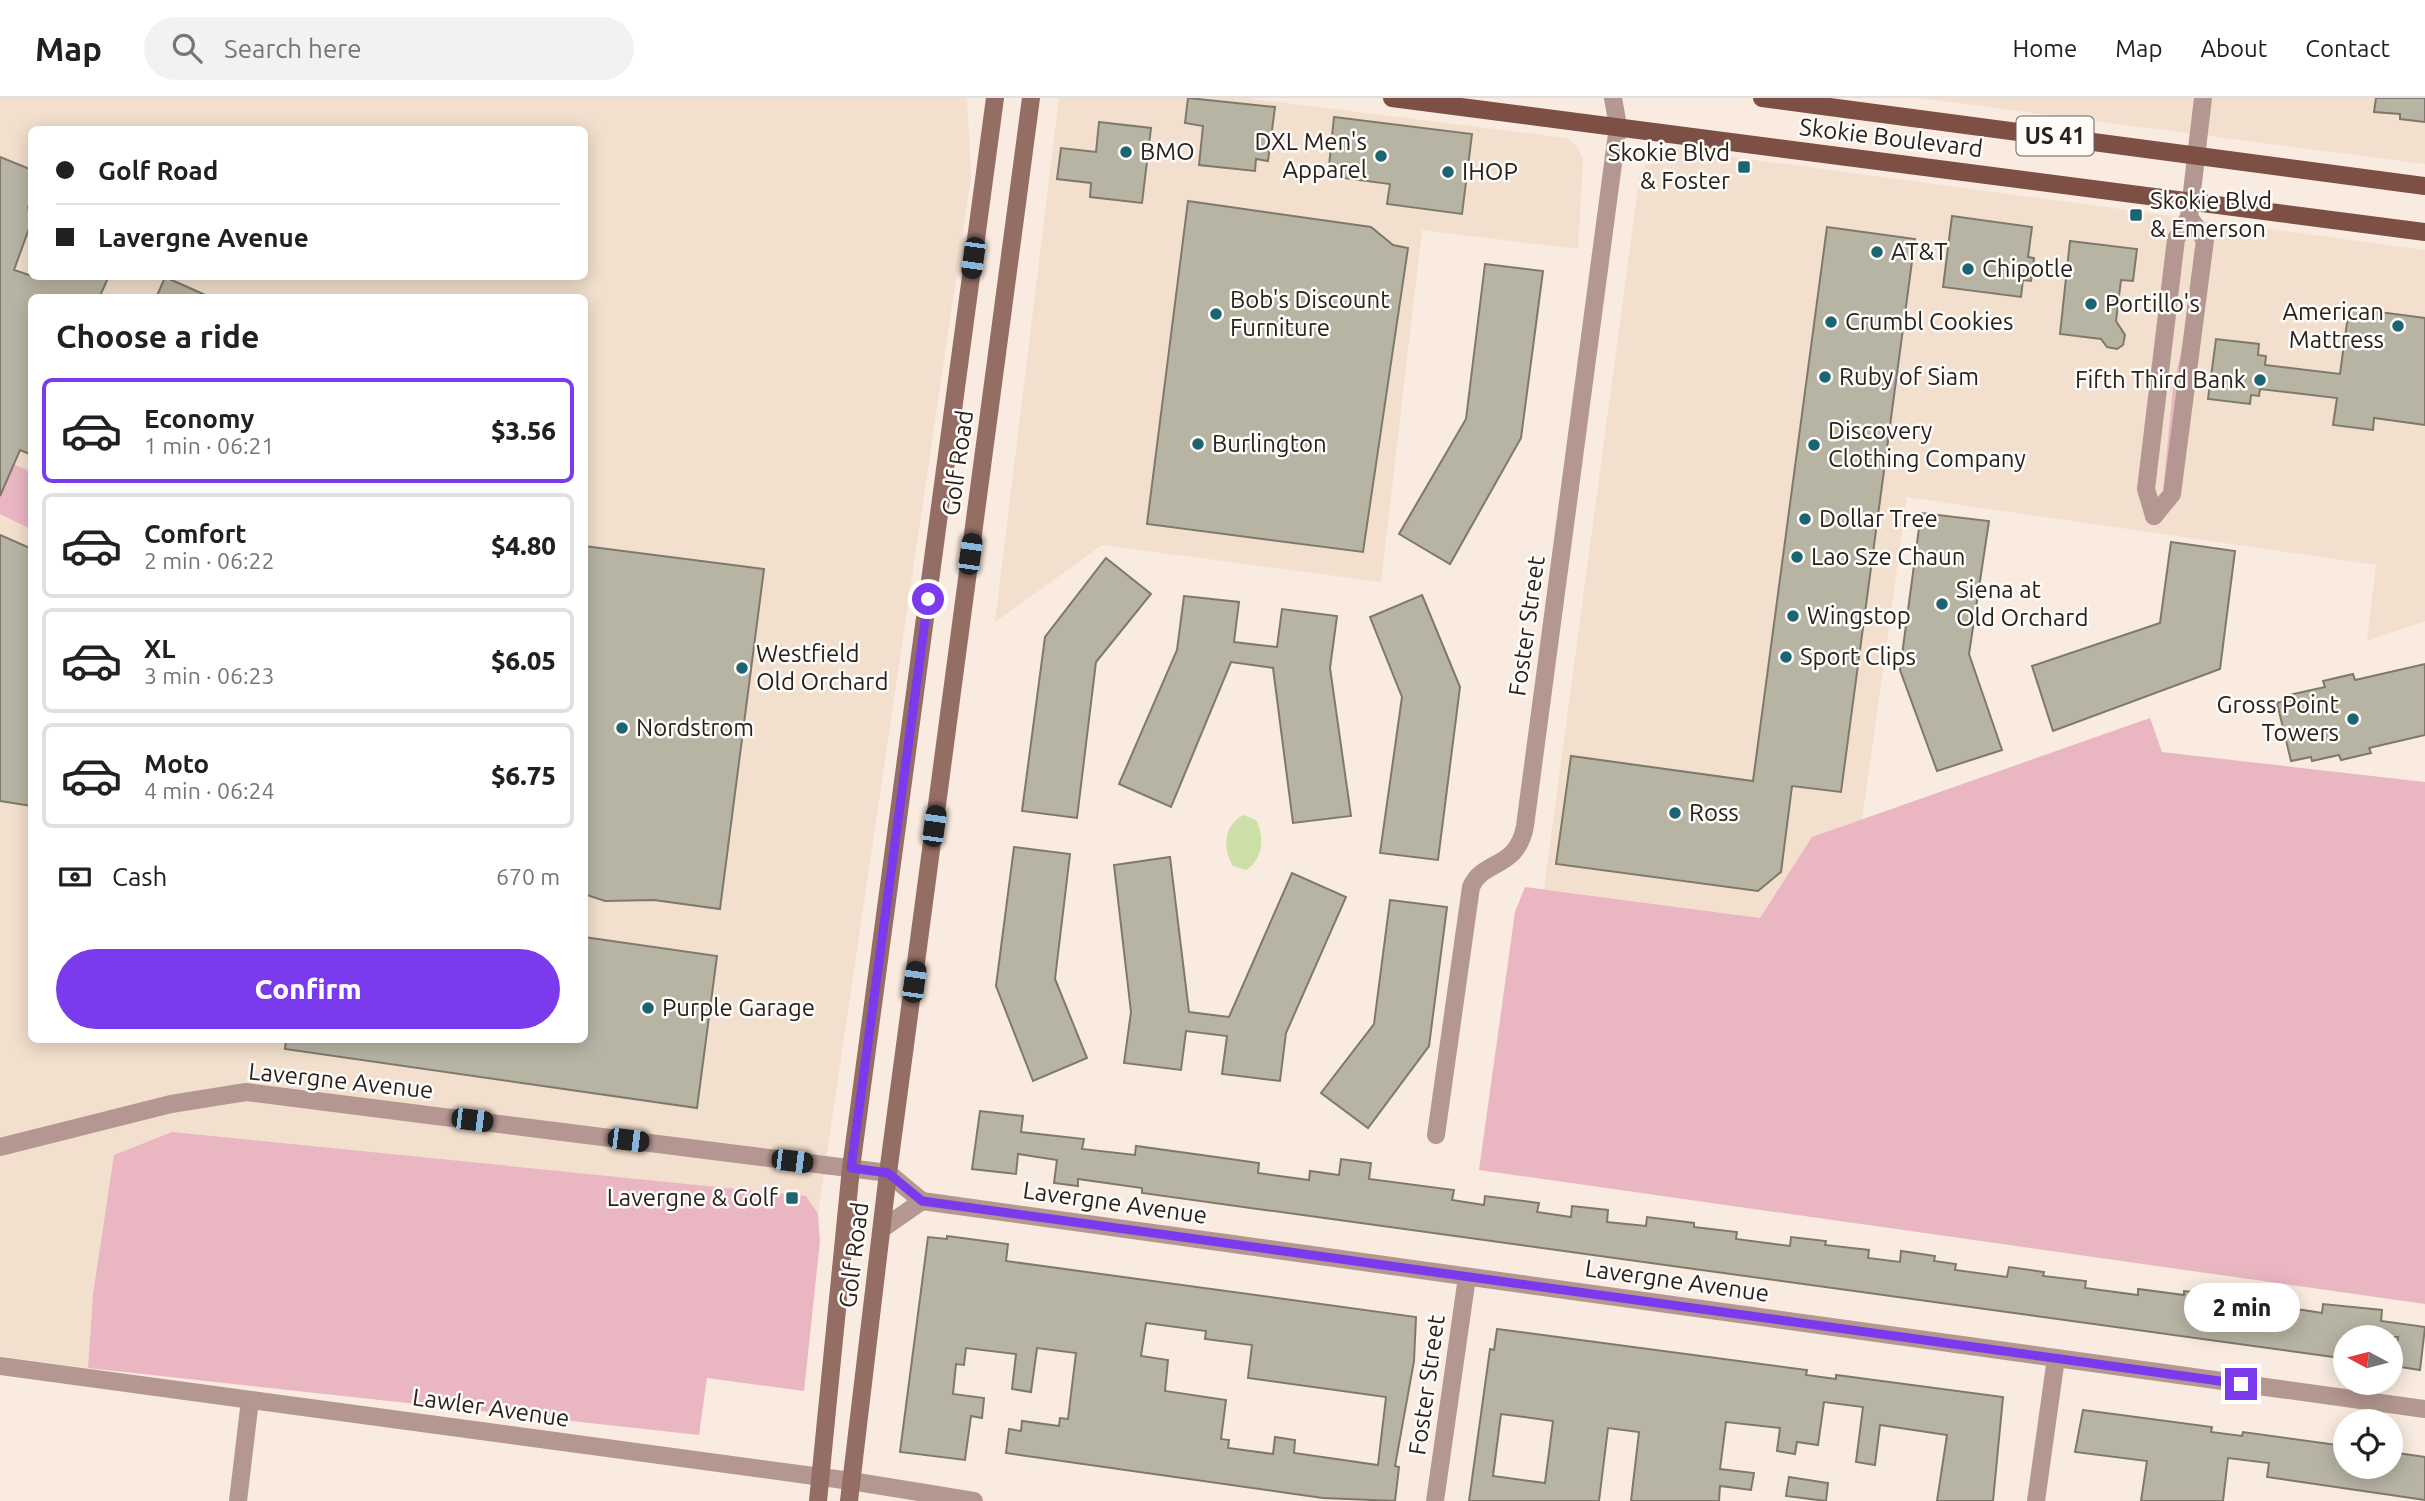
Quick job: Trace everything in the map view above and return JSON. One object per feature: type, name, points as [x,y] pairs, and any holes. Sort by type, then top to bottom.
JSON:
[{"type":"main road","name":"Golf Road","points":[[818,1501],[851,1168],[995,98]]},
{"type":"main road","name":"Golf Road","points":[[849,1501],[888,1173],[1031,98]]},
{"type":"main road","name":"Skokie Boulevard","points":[[1392,98],[1618,126],[2190,209],[2425,232]]},
{"type":"main road","name":"Skokie Boulevard","points":[[1762,98],[2425,186]]},
{"type":"street","name":"Foster Street","points":[[1436,1135],[1471,887],[1475,877],[1510,856],[1522,839],[1618,126],[1614,98]]},
{"type":"street","points":[[2190,209],[2205,240],[2196,320],[2172,494],[2154,516],[2146,489],[2176,239],[2190,209],[2203,98]]},
{"type":"street","name":"Lavergne Avenue","points":[[0,1147],[171,1104],[246,1092],[888,1173]]},
{"type":"street","points":[[882,1229],[922,1201],[888,1173]]},
{"type":"street","name":"Lavergne Avenue","points":[[922,1201],[2425,1409]]},
{"type":"street","name":"Foster Street","points":[[1435,1501],[1467,1277]]},
{"type":"street","points":[[2036,1501],[2056,1358]]},
{"type":"street","name":"Lawler Avenue","points":[[0,1366],[852,1481],[974,1501]]},
{"type":"street","points":[[238,1501],[250,1400]]},
{"type":"shaded area","name":"Westfield Old Orchard","points":[[0,98],[967,98],[971,177],[818,1214],[805,1196],[114,1156],[93,1294],[88,1368],[0,1356]]},
{"type":"shaded area","points":[[1059,98],[1247,98],[1567,138],[1577,146],[1583,160],[1578,249],[1422,230],[1381,582],[1102,545],[995,622]]},
{"type":"shaded area","points":[[1918,98],[2425,98],[2425,164]]},
{"type":"shaded area","points":[[1658,147],[2425,250],[2425,621],[2367,641],[2376,565],[1907,497],[1862,820],[1812,837],[1760,918],[1544,889],[1640,173]]},
{"type":"shaded area","points":[[2183,344],[2166,490],[2163,491],[2173,387]]},
{"type":"shaded area","points":[[0,458],[28,471],[28,528],[0,514]]},
{"type":"shaded area","points":[[2150,718],[2162,752],[2425,782],[2425,1304],[1479,1170],[1515,912],[1525,887],[1760,918],[1812,837]]},
{"type":"shaded area","points":[[1243,815],[1256,820],[1261,833],[1259,854],[1246,870],[1233,866],[1226,845],[1232,825]]},
{"type":"shaded area","points":[[172,1132],[806,1196],[818,1214],[820,1241],[804,1391],[707,1378],[699,1435],[88,1368],[93,1294],[114,1155]]},
{"type":"building","points":[[1188,98],[1275,107],[1268,161],[1256,159],[1255,171],[1199,165],[1203,126],[1185,123]]},
{"type":"building","points":[[2376,98],[2425,98],[2425,122],[2400,119],[2400,114],[2374,112]]},
{"type":"building","name":"DXL Men's Apparel","points":[[1334,117],[1472,134],[1462,214],[1387,204],[1390,184],[1328,176]]},
{"type":"building","points":[[1099,122],[1151,128],[1142,203],[1090,197],[1091,183],[1057,179],[1061,148],[1096,152]]},
{"type":"building","points":[[0,157],[28,168],[28,231],[14,270],[28,275],[28,280],[107,280],[101,294],[28,294],[28,453],[20,450],[0,496]]},
{"type":"building","points":[[1188,201],[1371,227],[1393,245],[1408,248],[1363,552],[1147,524]]},
{"type":"building","points":[[1952,216],[2032,227],[2028,257],[2034,258],[2031,281],[2023,280],[2021,297],[1943,287]]},
{"type":"building","points":[[1827,227],[1915,239],[1841,792],[1792,786],[1781,872],[1758,891],[1556,864],[1571,756],[1753,781]]},
{"type":"building","name":"Portillo's","points":[[2070,241],[2137,249],[2133,281],[2121,280],[2116,321],[2125,335],[2123,345],[2117,349],[2107,347],[2101,339],[2060,334]]},
{"type":"building","points":[[1485,264],[1543,271],[1521,438],[1450,564],[1399,534],[1466,419]]},
{"type":"building","points":[[164,280],[172,280],[203,294],[158,294]]},
{"type":"building","points":[[2349,308],[2425,318],[2425,425],[2374,418],[2373,430],[2333,425],[2337,398],[2260,389],[2259,396],[2251,395],[2250,404],[2208,399],[2216,339],[2259,344],[2258,355],[2266,356],[2265,365],[2340,374]]},
{"type":"building","name":"Siena at Old Orchard","points":[[1921,513],[1989,521],[1969,654],[2002,750],[1937,771],[1900,670]]},
{"type":"building","points":[[0,535],[28,547],[28,805],[0,801]]},
{"type":"building","name":"Siena at Old Orchard","points":[[2171,542],[2235,551],[2220,669],[2053,731],[2032,666],[2160,623]]},
{"type":"building","points":[[588,547],[764,569],[720,909],[654,900],[605,901],[588,895]]},
{"type":"building","points":[[1106,558],[1151,594],[1096,662],[1077,818],[1022,811],[1045,637]]},
{"type":"building","points":[[1422,595],[1460,687],[1438,860],[1380,853],[1402,697],[1370,617]]},
{"type":"building","points":[[1184,596],[1239,602],[1234,642],[1277,647],[1282,609],[1337,616],[1330,668],[1351,816],[1293,823],[1273,668],[1231,662],[1171,807],[1119,784],[1177,650]]},
{"type":"building","name":"Gross Point Towers","points":[[2425,664],[2425,735],[2369,748],[2371,753],[2341,760],[2339,755],[2312,761],[2311,757],[2291,761],[2277,703],[2290,699],[2289,695],[2325,687],[2323,681],[2353,674],[2355,680]]},
{"type":"building","points":[[1014,847],[1070,854],[1055,979],[1087,1058],[1033,1081],[996,986]]},
{"type":"building","points":[[1170,857],[1189,1012],[1229,1017],[1292,873],[1346,897],[1286,1033],[1280,1081],[1222,1074],[1227,1036],[1186,1031],[1181,1070],[1124,1063],[1131,1012],[1114,865]]},
{"type":"building","points":[[1390,900],[1447,907],[1429,1046],[1368,1128],[1321,1093],[1374,1024]]},
{"type":"building","name":"Purple Garage","points":[[588,938],[717,956],[697,1108],[285,1049],[286,1043],[588,1043]]},
{"type":"building","points":[[980,1111],[1023,1116],[1021,1132],[1084,1139],[1082,1149],[1135,1155],[1136,1146],[1259,1163],[1258,1173],[1309,1180],[1310,1171],[1339,1175],[1341,1159],[1371,1163],[1369,1179],[1454,1190],[1452,1200],[1484,1205],[1485,1196],[1539,1203],[1537,1212],[1571,1217],[1572,1206],[1608,1210],[1607,1222],[1646,1226],[1647,1217],[1694,1223],[1694,1227],[1737,1232],[1736,1239],[1790,1246],[1791,1237],[1826,1241],[1825,1245],[1869,1250],[1868,1258],[1900,1262],[1901,1251],[1935,1256],[1934,1261],[1956,1264],[1955,1270],[2007,1277],[2009,1267],[2044,1272],[2043,1276],[2086,1281],[2085,1288],[2138,1295],[2138,1289],[2184,1295],[2184,1291],[2204,1293],[2202,1304],[2235,1308],[2236,1299],[2322,1313],[2323,1304],[2382,1310],[2381,1321],[2425,1327],[2420,1370],[2403,1367],[2403,1325],[2333,1325],[2333,1357],[1142,1193],[1142,1188],[1078,1179],[1078,1186],[1054,1183],[1057,1160],[1018,1154],[1016,1174],[972,1169]]},
{"type":"building","points":[[947,1236],[1008,1244],[1006,1261],[1416,1317],[1414,1361],[1395,1466],[1399,1467],[1395,1501],[1323,1498],[1006,1453],[1009,1429],[1021,1431],[1022,1421],[1059,1426],[1060,1418],[1068,1419],[1076,1353],[1037,1348],[1031,1392],[1012,1389],[1016,1354],[966,1348],[964,1365],[956,1364],[953,1394],[984,1398],[982,1418],[971,1416],[965,1460],[900,1452],[928,1237],[947,1239]],"holes":[[[1146,1323],[1206,1331],[1205,1339],[1252,1345],[1248,1378],[1386,1397],[1378,1465],[1294,1453],[1295,1440],[1275,1437],[1273,1454],[1228,1448],[1229,1440],[1221,1439],[1226,1400],[1165,1391],[1168,1360],[1141,1356]]]},
{"type":"building","points":[[1497,1329],[1807,1370],[1806,1375],[1836,1379],[1836,1375],[2003,1397],[1993,1501],[1937,1501],[1947,1435],[1880,1425],[1875,1465],[1856,1462],[1863,1407],[1824,1402],[1818,1445],[1797,1442],[1795,1454],[1777,1451],[1780,1428],[1726,1422],[1720,1469],[1754,1473],[1751,1490],[1720,1486],[1719,1501],[1631,1501],[1639,1432],[1608,1428],[1599,1501],[1469,1501],[1490,1349],[1494,1350]],"holes":[[[1501,1414],[1553,1421],[1545,1483],[1493,1476]]]},
{"type":"building","points":[[2083,1410],[2212,1427],[2211,1432],[2242,1436],[2243,1432],[2333,1444],[2333,1479],[2403,1479],[2403,1454],[2425,1457],[2425,1500],[2267,1477],[2269,1463],[2228,1458],[2223,1501],[2141,1501],[2147,1461],[2075,1452]]},
{"type":"building","points":[[1789,1477],[1828,1483],[1826,1501],[1786,1496]]},
{"type":"place","name":"BMO","points":[[1126,152]]},
{"type":"place","name":"DXL Men's Apparel","points":[[1381,156]]},
{"type":"place","name":"Skokie Blvd & Foster","points":[[1744,167]]},
{"type":"place","name":"IHOP","points":[[1448,172]]},
{"type":"place","name":"Skokie Blvd & Emerson","points":[[2136,215]]},
{"type":"place","name":"AT&T","points":[[1877,252]]},
{"type":"place","name":"Chipotle","points":[[1968,269]]},
{"type":"place","name":"Portillo's","points":[[2091,304]]},
{"type":"place","name":"Bob's Discount Furniture","points":[[1216,314]]},
{"type":"place","name":"Crumbl Cookies","points":[[1831,322]]},
{"type":"place","name":"American Mattress","points":[[2398,326]]},
{"type":"place","name":"Ruby of Siam","points":[[1825,377]]},
{"type":"place","name":"Fifth Third Bank","points":[[2260,380]]},
{"type":"place","name":"Burlington","points":[[1198,444]]},
{"type":"place","name":"Discovery Clothing Company","points":[[1814,445]]},
{"type":"place","name":"Dollar Tree","points":[[1805,519]]},
{"type":"place","name":"Lao Sze Chaun","points":[[1797,557]]},
{"type":"place","name":"Siena at Old Orchard","points":[[1942,604]]},
{"type":"place","name":"Wingstop","points":[[1793,616]]},
{"type":"place","name":"Sport Clips","points":[[1786,657]]},
{"type":"place","name":"Westfield Old Orchard","points":[[742,668]]},
{"type":"place","name":"Gross Point Towers","points":[[2353,719]]},
{"type":"place","name":"Nordstrom","points":[[622,728]]},
{"type":"place","name":"Ross","points":[[1675,813]]},
{"type":"place","name":"Purple Garage","points":[[648,1008]]},
{"type":"place","name":"Lavergne & Golf","points":[[792,1198]]},
{"type":"route","points":[[928,599],[851,1168],[888,1173],[922,1201],[2241,1384]]}]
